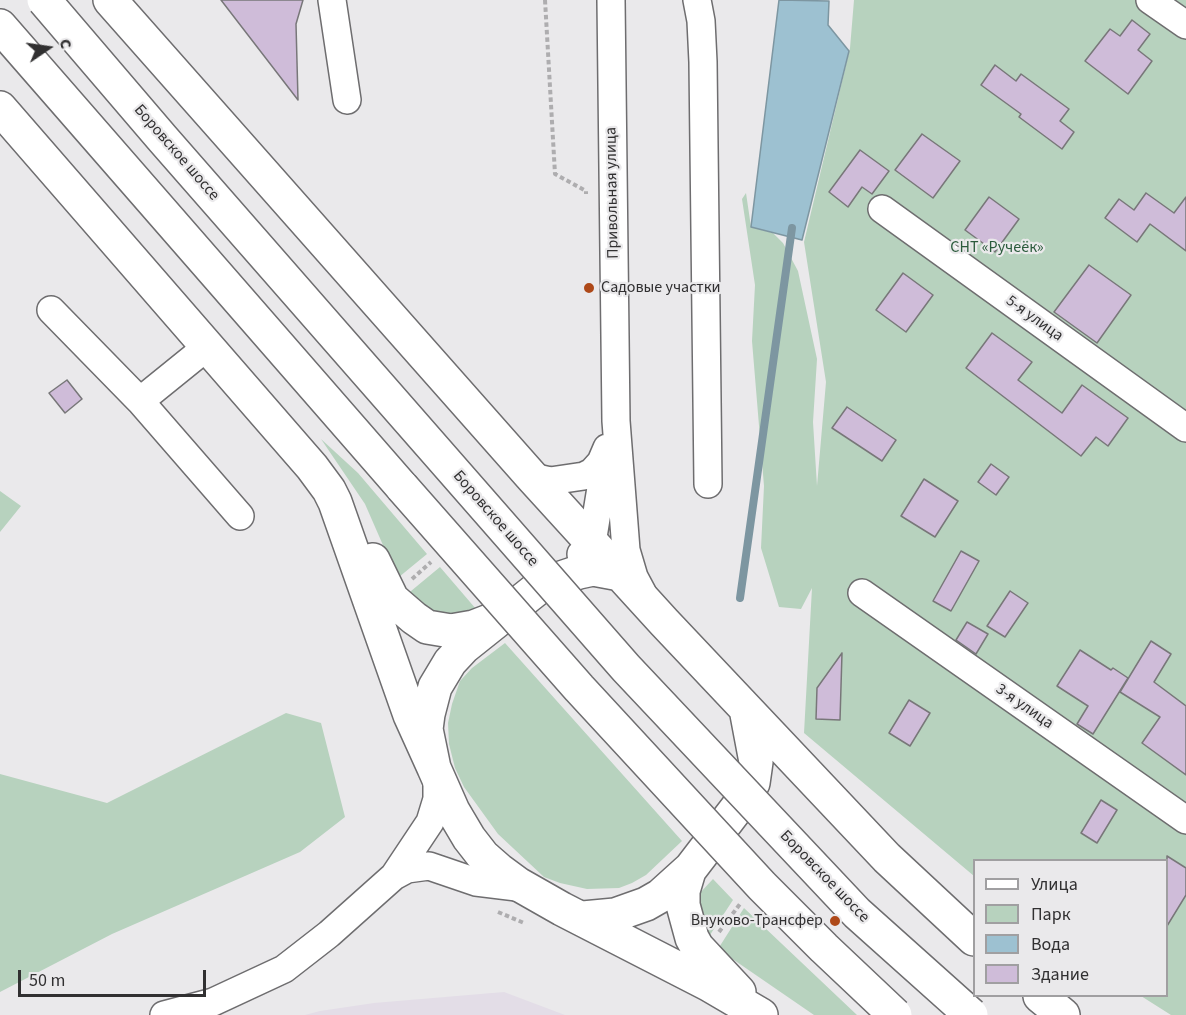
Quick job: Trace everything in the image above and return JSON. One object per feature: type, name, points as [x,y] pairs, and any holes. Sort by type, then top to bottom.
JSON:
[{"type":"main road","name":"Боровское шоссе","points":[[44,0],[626,668],[857,913],[971,1015]]},
{"type":"main road","points":[[111,0],[532,477],[664,622],[886,858],[973,937]]},
{"type":"main road","points":[[0,27],[579,688],[790,915],[895,1015]]},
{"type":"main road","points":[[0,108],[312,467],[354,520],[393,599],[419,623],[427,627],[451,631],[474,627],[504,614]]},
{"type":"main road","points":[[329,490],[410,716],[453,811],[475,847],[490,864],[525,888],[759,1014]]},
{"type":"main road","points":[[435,771],[426,729],[435,687],[450,662],[464,647],[543,584],[593,569],[620,574]]},
{"type":"main road","points":[[583,918],[615,915],[635,909],[660,896],[689,871],[740,804],[753,783],[756,762],[749,717],[745,708]]},
{"type":"main road","points":[[689,871],[683,891],[683,905],[692,938],[697,947],[759,1014]]},
{"type":"main road","points":[[1041,997],[1063,1015]]},
{"type":"street","points":[[332,0],[347,99]]},
{"type":"street","name":"Привольная улица","points":[[611,0],[616,421]]},
{"type":"street","points":[[697,0],[701,21],[703,62],[708,484]]},
{"type":"street","points":[[1150,0],[1186,25]]},
{"type":"street","name":"5-я улица","points":[[882,209],[1186,428]]},
{"type":"street","points":[[51,310],[140,401],[240,516]]},
{"type":"street","points":[[140,401],[208,346]]},
{"type":"street","points":[[532,477],[555,481],[589,474],[603,458],[616,421]]},
{"type":"street","points":[[543,584],[592,543],[616,421]]},
{"type":"street","points":[[616,421],[626,550],[634,577],[664,622]]},
{"type":"street","name":"3-я улица","points":[[862,593],[1186,820]]},
{"type":"street","points":[[164,1015],[213,1002],[284,969],[329,934],[394,876],[430,822],[437,799],[435,771]]},
{"type":"street","points":[[394,876],[413,867],[429,866],[476,882],[525,888]]},
{"type":"path","points":[[545,0],[555,174],[586,191]]},
{"type":"shaded area","points":[[504,992],[565,1015],[305,1015],[374,1003]]},
{"type":"green space","name":"СНТ «Ручеёк»","points":[[854,0],[1186,0],[1186,1015],[1171,1015],[1143,997],[1168,997],[1168,859],[973,859],[973,875],[804,733],[812,588],[801,609],[779,607],[761,548],[764,486],[752,341],[755,285],[742,199],[746,193],[751,227],[773,233],[783,243],[798,271],[817,359],[813,422],[817,486],[826,382],[804,242],[850,48]]},
{"type":"green space","points":[[321,439],[358,473],[427,554],[399,577],[365,504]]},
{"type":"green space","points":[[0,491],[21,506],[0,532]]},
{"type":"green space","points":[[440,567],[476,609],[442,622],[405,596]]},
{"type":"green space","points":[[505,643],[682,841],[646,875],[632,883],[619,888],[587,889],[544,877],[498,834],[464,787],[455,768],[449,744],[448,723],[452,704],[460,681],[472,668]]},
{"type":"green space","points":[[286,713],[321,723],[345,817],[300,852],[112,934],[0,992],[0,774],[107,803]]},
{"type":"green space","points":[[713,879],[733,900],[706,941],[698,895]]},
{"type":"green space","points":[[744,908],[857,1015],[814,1015],[718,949]]},
{"type":"water","points":[[779,0],[829,1],[828,25],[849,51],[802,240],[751,227]]},
{"type":"building","points":[[221,0],[303,0],[296,24],[298,100]]},
{"type":"building","points":[[1132,20],[1150,34],[1138,50],[1152,61],[1128,94],[1085,61],[1110,29],[1120,36]]},
{"type":"building","points":[[995,65],[1016,81],[1021,74],[1069,109],[1060,121],[1074,132],[1062,149],[1019,117],[1021,114],[981,85]]},
{"type":"building","points":[[922,134],[960,161],[933,198],[895,170]]},
{"type":"building","points":[[860,150],[889,171],[872,194],[862,187],[848,207],[829,192]]},
{"type":"building","points":[[1146,193],[1174,213],[1186,197],[1186,251],[1150,224],[1137,242],[1105,218],[1119,199],[1134,210]]},
{"type":"building","points":[[989,197],[1019,219],[995,252],[965,230]]},
{"type":"building","points":[[1089,265],[1131,295],[1097,343],[1054,312]]},
{"type":"building","points":[[903,273],[933,295],[906,332],[876,310]]},
{"type":"building","points":[[992,333],[1032,362],[1018,380],[1062,413],[1082,385],[1128,418],[1108,446],[1096,437],[1081,456],[966,368]]},
{"type":"building","points":[[67,380],[82,399],[65,413],[49,393]]},
{"type":"building","points":[[847,407],[896,440],[882,461],[832,428]]},
{"type":"building","points":[[991,464],[1009,477],[996,495],[978,482]]},
{"type":"building","points":[[924,479],[958,501],[935,537],[901,516]]},
{"type":"building","points":[[961,551],[979,561],[951,611],[933,601]]},
{"type":"building","points":[[1010,591],[1028,603],[1005,637],[987,626]]},
{"type":"building","points":[[967,622],[988,634],[976,654],[956,640]]},
{"type":"building","points":[[1151,641],[1171,654],[1154,682],[1186,706],[1186,775],[1142,743],[1160,717],[1120,692]]},
{"type":"building","points":[[1080,650],[1128,678],[1093,734],[1077,724],[1088,706],[1057,686]]},
{"type":"building","points":[[842,653],[840,720],[816,719],[817,688]]},
{"type":"building","points":[[909,700],[930,713],[910,746],[889,733]]},
{"type":"building","points":[[1101,800],[1117,810],[1097,843],[1081,833]]},
{"type":"building","points":[[1167,856],[1186,868],[1186,895],[1168,924],[1168,859]]},
{"type":"waterway","points":[[740,598],[792,228]]},
{"type":"place","name":"Садовые участки","points":[[589,288]]},
{"type":"place","name":"Внуково-Трансфер","points":[[835,921]]}]
